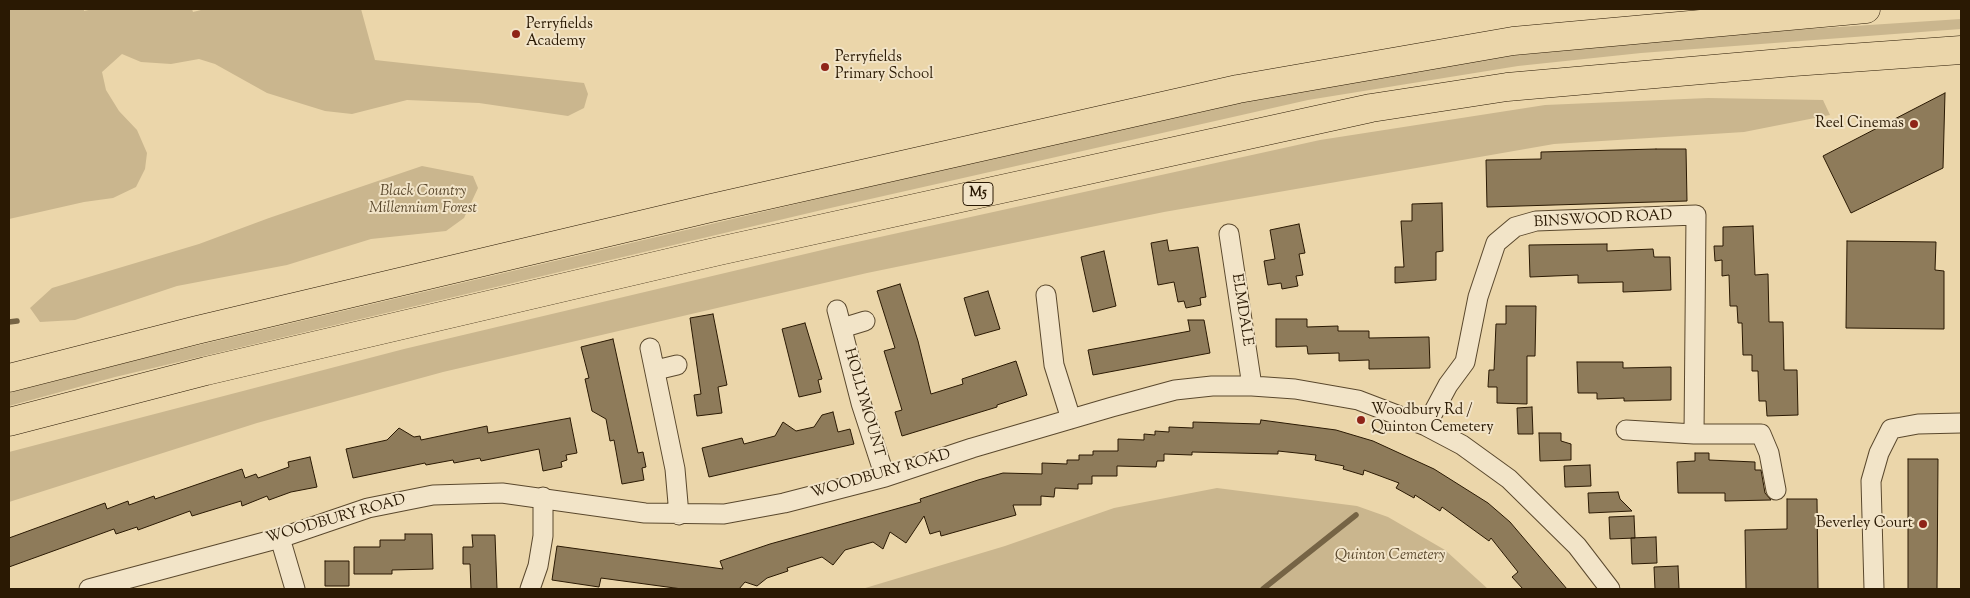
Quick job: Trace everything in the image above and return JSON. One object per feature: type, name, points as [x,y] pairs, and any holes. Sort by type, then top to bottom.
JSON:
[{"type":"highway","points":[[9,378],[207,328],[701,210],[1238,88],[1513,41],[1866,9]]},
{"type":"highway","name":"M5","points":[[9,422],[206,371],[710,253],[1371,108],[1507,88],[1793,62],[1961,50]]},
{"type":"street","name":"BINSWOOD ROAD","points":[[1426,426],[1448,386],[1465,362],[1478,297],[1496,243],[1515,227],[1536,221],[1696,215],[1694,434]]},
{"type":"street","name":"ELMDALE","points":[[1229,234],[1252,386]]},
{"type":"street","points":[[1046,295],[1054,365],[1071,419]]},
{"type":"street","name":"HOLLYMOUNT","points":[[865,321],[839,319],[861,403],[885,477]]},
{"type":"street","points":[[650,348],[675,469],[679,515]]},
{"type":"street","points":[[656,370],[677,365]]},
{"type":"street","name":"WOODBURY ROAD","points":[[89,589],[280,538],[368,508],[408,499],[502,493],[543,497],[645,513],[679,515],[733,513],[784,503],[885,477],[1071,419],[1175,390],[1212,386],[1252,386],[1295,389],[1358,400],[1392,411],[1462,445],[1509,479],[1576,546],[1610,589]]},
{"type":"street","points":[[1874,589],[1872,481],[1879,453],[1891,429],[1918,424],[1961,423]]},
{"type":"street","points":[[1626,430],[1694,434],[1760,434],[1769,453],[1776,490]]},
{"type":"street","points":[[530,589],[538,566],[543,536],[543,497]]},
{"type":"street","points":[[280,538],[295,589]]},
{"type":"green space","points":[[9,9],[84,9],[84,11],[93,9],[192,9],[193,12],[205,9],[361,9],[375,60],[584,83],[588,94],[584,108],[568,116],[479,103],[407,100],[352,114],[325,111],[267,93],[215,64],[199,59],[171,64],[141,62],[122,54],[102,72],[106,90],[119,111],[137,130],[147,153],[145,169],[136,187],[113,198],[84,202],[9,219]]},
{"type":"green space","points":[[1961,19],[1961,29],[1641,53],[1518,66],[1308,100],[826,209],[115,377],[9,406],[9,393],[144,358],[1160,118],[1269,95],[1497,57],[1747,33]]},
{"type":"green space","points":[[1708,98],[1823,100],[1830,115],[1744,132],[1554,144],[1164,212],[867,273],[443,372],[257,423],[9,502],[9,452],[404,349],[839,246],[1320,140],[1545,105]]},
{"type":"green space","name":"Black Country Millennium Forest","points":[[422,166],[473,176],[478,188],[464,218],[446,231],[371,239],[287,265],[177,286],[75,320],[40,322],[30,308],[52,288],[199,244]]},
{"type":"green space","name":"Quinton Cemetery","points":[[1217,488],[1357,506],[1388,517],[1445,550],[1488,589],[862,589],[1005,546],[1114,508]]},
{"type":"building","name":"Reel Cinemas","points":[[1945,93],[1943,168],[1851,213],[1823,156]]},
{"type":"building","points":[[1686,149],[1687,201],[1487,207],[1486,160],[1541,159],[1541,152]]},
{"type":"building","points":[[1442,203],[1443,251],[1436,252],[1436,280],[1395,283],[1395,267],[1404,267],[1401,221],[1412,221],[1412,204]]},
{"type":"building","points":[[1299,224],[1305,253],[1299,254],[1303,275],[1296,276],[1298,286],[1282,289],[1281,283],[1268,285],[1264,261],[1275,259],[1270,230]]},
{"type":"building","points":[[1753,226],[1755,275],[1768,274],[1769,322],[1783,322],[1784,370],[1797,370],[1798,415],[1767,416],[1766,401],[1759,401],[1758,371],[1752,371],[1752,355],[1743,355],[1742,323],[1738,323],[1737,306],[1730,306],[1729,275],[1722,276],[1722,260],[1715,261],[1714,246],[1723,246],[1723,227]]},
{"type":"building","points":[[1167,240],[1169,251],[1198,247],[1206,297],[1200,298],[1201,305],[1186,308],[1184,301],[1178,302],[1174,282],[1158,285],[1151,243]]},
{"type":"building","points":[[1847,241],[1936,242],[1935,270],[1944,271],[1944,329],[1846,328]]},
{"type":"building","points":[[1607,244],[1607,251],[1653,249],[1654,257],[1670,257],[1671,290],[1623,292],[1623,282],[1578,283],[1578,275],[1530,277],[1529,245]]},
{"type":"building","points":[[1104,251],[1116,306],[1093,312],[1081,257]]},
{"type":"building","points":[[900,284],[918,341],[931,394],[963,384],[962,379],[1016,361],[1027,395],[997,405],[997,407],[902,436],[895,412],[902,410],[884,351],[895,348],[877,291]]},
{"type":"building","points":[[988,291],[1000,329],[975,336],[964,298]]},
{"type":"building","points":[[1506,306],[1536,306],[1535,356],[1527,356],[1527,404],[1497,403],[1497,387],[1488,387],[1489,370],[1494,370],[1496,324],[1506,324]]},
{"type":"building","points":[[713,314],[727,385],[718,387],[722,413],[697,416],[694,395],[701,394],[690,318]]},
{"type":"building","points":[[1276,319],[1307,319],[1307,327],[1338,326],[1338,331],[1369,331],[1369,338],[1429,337],[1430,368],[1369,369],[1369,360],[1339,361],[1339,353],[1308,354],[1307,346],[1276,347]]},
{"type":"building","points":[[1188,320],[1204,320],[1210,353],[1093,375],[1088,350],[1190,331]]},
{"type":"building","points":[[805,323],[822,379],[818,380],[821,392],[799,397],[782,329]]},
{"type":"building","points":[[613,339],[638,453],[643,452],[646,467],[642,468],[644,480],[622,484],[614,440],[610,441],[606,419],[592,411],[585,379],[589,378],[581,347]]},
{"type":"building","points":[[1577,362],[1623,362],[1623,368],[1671,367],[1671,400],[1624,401],[1624,398],[1597,399],[1597,393],[1578,393]]},
{"type":"building","points":[[1532,407],[1533,434],[1518,434],[1517,408]]},
{"type":"building","points":[[833,412],[838,432],[850,429],[854,444],[709,477],[702,448],[742,438],[744,444],[775,436],[783,422],[796,431],[814,427],[822,415]]},
{"type":"building","points":[[570,418],[577,453],[566,455],[567,460],[561,462],[562,467],[543,471],[539,449],[481,461],[480,458],[454,463],[453,460],[426,465],[425,463],[353,478],[346,449],[387,440],[399,428],[414,437],[420,436],[421,440],[487,426],[488,433]]},
{"type":"building","points":[[1261,420],[1336,430],[1373,441],[1434,469],[1488,503],[1510,522],[1567,589],[1523,589],[1512,577],[1518,572],[1491,538],[1489,541],[1442,507],[1440,511],[1415,495],[1414,498],[1396,488],[1399,483],[1364,470],[1363,475],[1343,469],[1344,466],[1315,460],[1316,455],[1278,451],[1278,454],[1192,452],[1192,455],[1164,454],[1164,461],[1157,461],[1156,467],[1117,466],[1117,476],[1092,476],[1092,484],[1078,484],[1078,489],[1055,488],[1054,497],[1041,496],[1041,505],[1013,505],[1016,515],[941,536],[940,531],[930,534],[924,516],[906,543],[890,532],[883,549],[873,542],[845,550],[833,565],[822,557],[787,568],[788,571],[767,578],[757,586],[745,582],[739,589],[682,589],[601,578],[599,587],[552,580],[557,546],[723,569],[720,561],[770,544],[921,502],[920,499],[978,480],[1003,473],[1042,474],[1042,463],[1067,464],[1067,460],[1079,460],[1079,455],[1093,455],[1093,451],[1118,451],[1118,439],[1144,440],[1144,434],[1155,435],[1155,431],[1169,432],[1169,427],[1193,428],[1193,422],[1260,424]]},
{"type":"building","points":[[1539,433],[1561,433],[1561,441],[1571,444],[1571,460],[1540,461]]},
{"type":"building","points":[[1695,453],[1709,453],[1709,460],[1755,462],[1755,470],[1761,470],[1765,493],[1771,500],[1725,501],[1725,493],[1678,493],[1677,462],[1695,461]]},
{"type":"building","points":[[310,457],[317,487],[291,492],[269,500],[267,496],[242,506],[241,501],[192,516],[190,511],[138,530],[137,527],[116,534],[114,529],[9,567],[9,538],[105,503],[107,509],[128,501],[129,505],[154,496],[155,499],[242,469],[245,478],[256,474],[258,478],[289,467],[288,462]]},
{"type":"building","name":"Beverley Court","points":[[1908,459],[1938,459],[1937,589],[1908,589]]},
{"type":"building","points":[[1590,465],[1591,486],[1565,487],[1564,466]]},
{"type":"building","points":[[1618,492],[1620,499],[1632,511],[1589,513],[1588,493]]},
{"type":"building","points":[[1787,499],[1817,499],[1818,589],[1746,589],[1745,530],[1787,529]]},
{"type":"building","points":[[1634,516],[1635,538],[1610,539],[1609,517]]},
{"type":"building","points":[[405,534],[432,534],[433,569],[392,570],[392,574],[354,574],[354,547],[380,547],[380,540],[405,540]]},
{"type":"building","points":[[472,535],[495,535],[497,589],[471,589],[470,564],[463,564],[463,547],[473,547]]},
{"type":"building","points":[[1656,537],[1657,563],[1632,564],[1631,538]]},
{"type":"building","points":[[325,561],[349,561],[349,586],[325,586]]},
{"type":"building","points":[[1678,566],[1679,589],[1655,589],[1654,567]]},
{"type":"waterway","points":[[9,322],[17,321]]},
{"type":"waterway","points":[[1263,589],[1356,515]]},
{"type":"place","name":"Perryfields Academy","points":[[516,34]]},
{"type":"place","name":"Perryfields Primary School","points":[[825,67]]},
{"type":"place","name":"Reel Cinemas","points":[[1914,124]]},
{"type":"place","name":"Woodbury Rd / Quinton Cemetery","points":[[1361,420]]},
{"type":"place","name":"Beverley Court","points":[[1923,524]]}]
